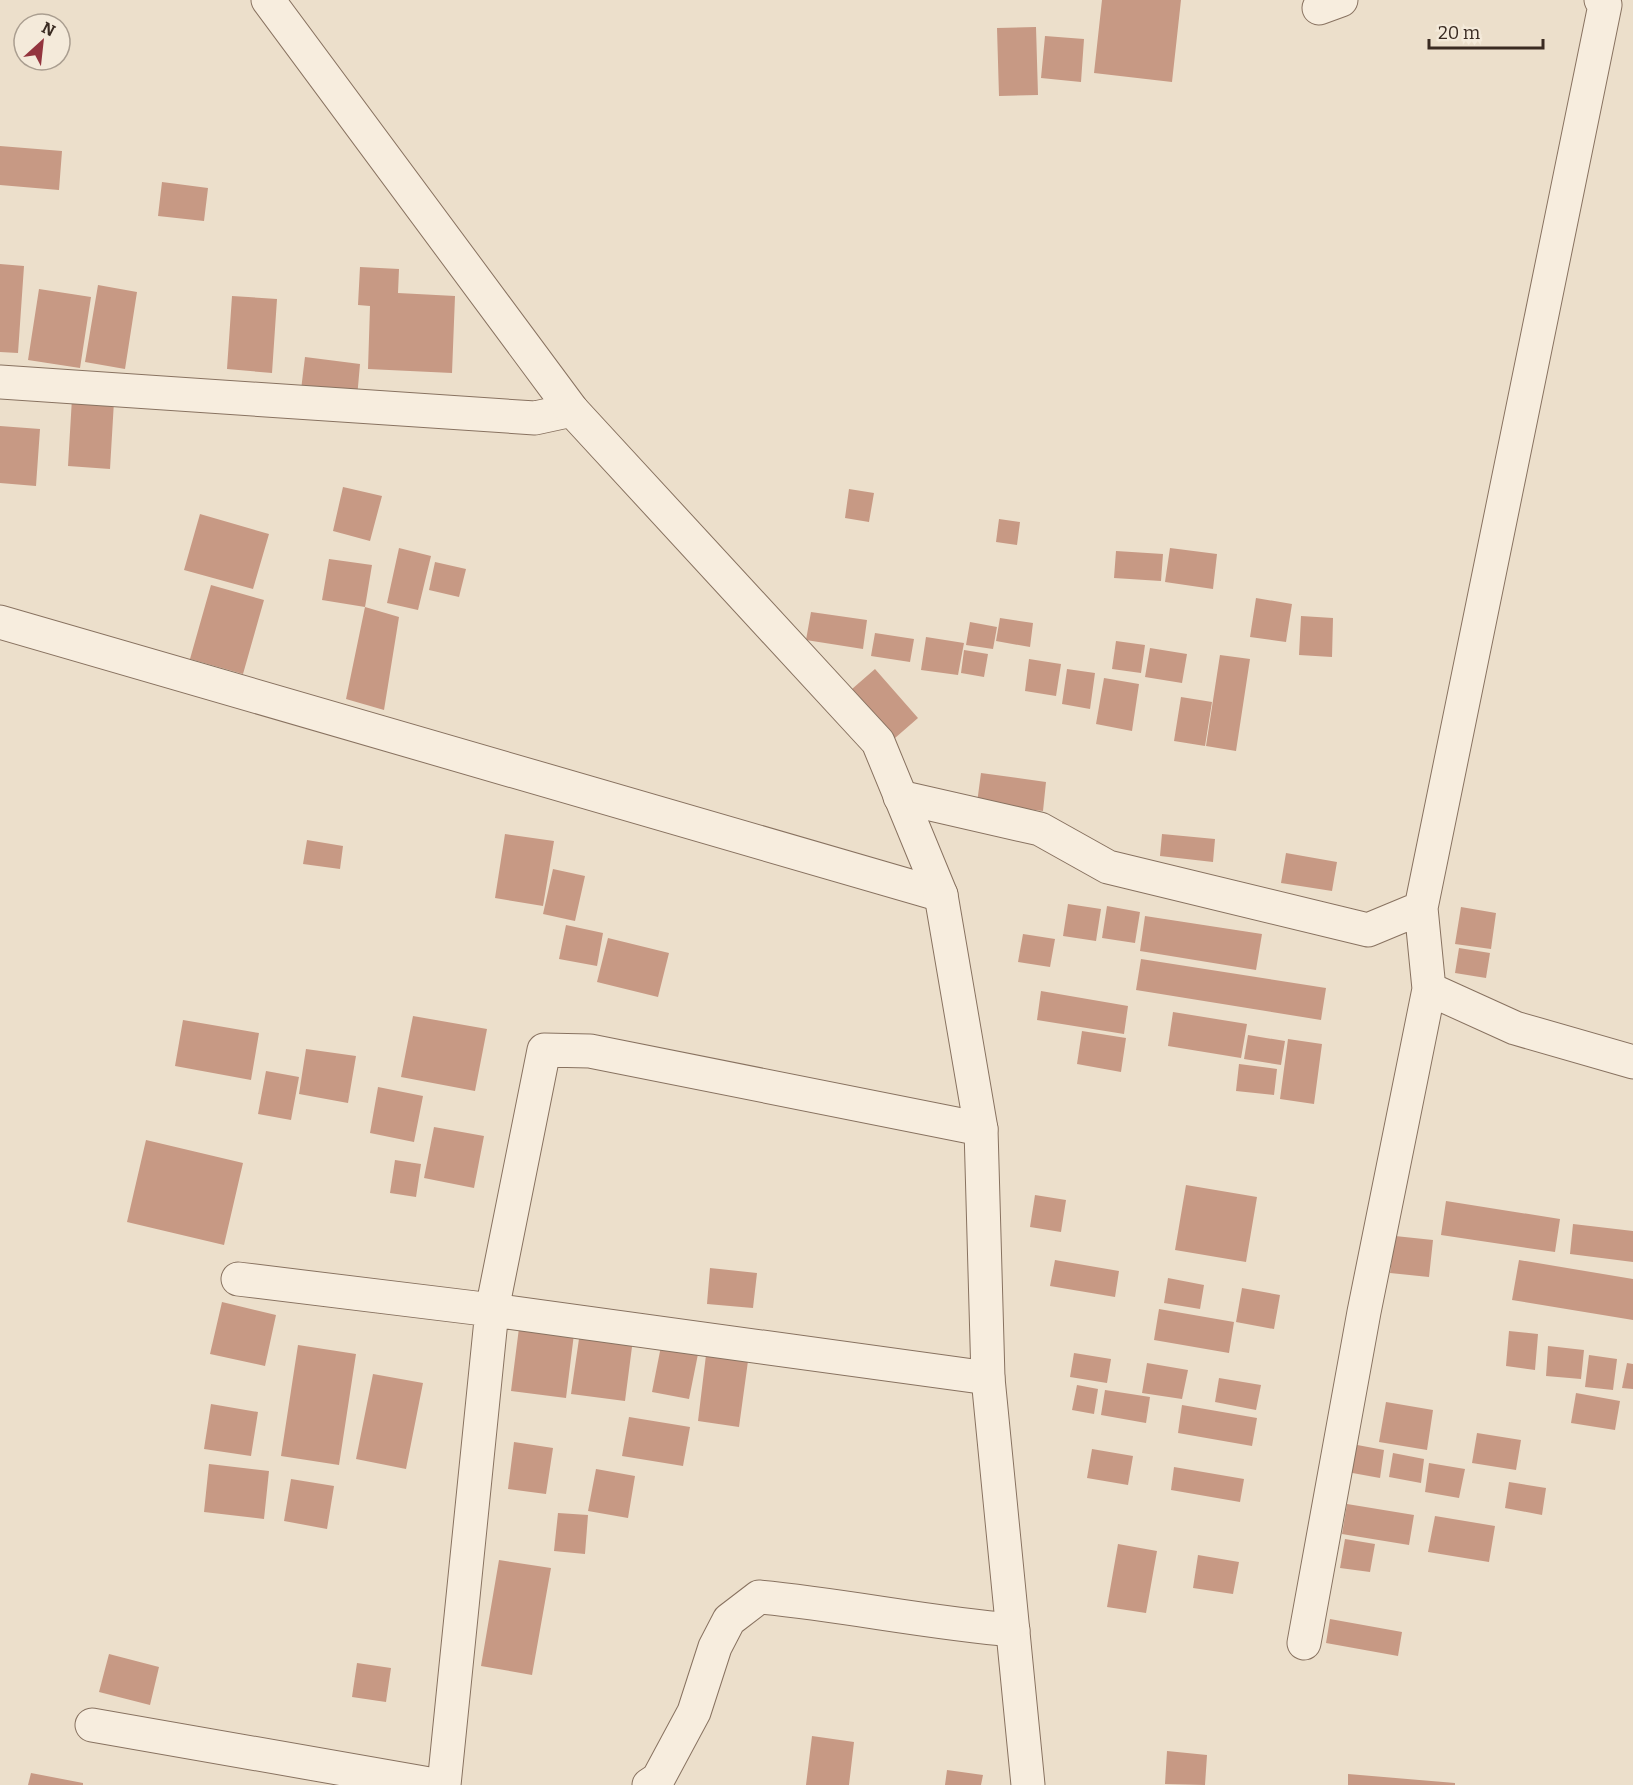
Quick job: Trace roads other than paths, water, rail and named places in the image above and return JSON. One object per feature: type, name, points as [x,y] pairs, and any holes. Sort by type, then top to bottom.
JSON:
[{"type":"street","points":[[268,0],[572,410],[878,742],[941,895],[981,1129],[988,1378],[1028,1785]]},
{"type":"street","points":[[1304,1643],[1364,1312],[1429,989],[1421,908],[1605,5],[1601,0]]},
{"type":"street","points":[[0,382],[535,418],[572,410]]},
{"type":"street","points":[[0,622],[941,895]]},
{"type":"street","points":[[900,797],[1040,829],[1108,867],[1368,930],[1421,908]]},
{"type":"street","points":[[1429,989],[1515,1028],[1633,1062]]},
{"type":"street","points":[[444,1785],[492,1310],[544,1050],[590,1051],[981,1129]]},
{"type":"street","points":[[238,1279],[492,1310],[988,1378]]},
{"type":"street","points":[[649,1785],[658,1779],[694,1712],[715,1647],[729,1620],[759,1597],[832,1604],[943,1624],[1013,1630]]},
{"type":"street","points":[[92,1725],[435,1785]]}]
